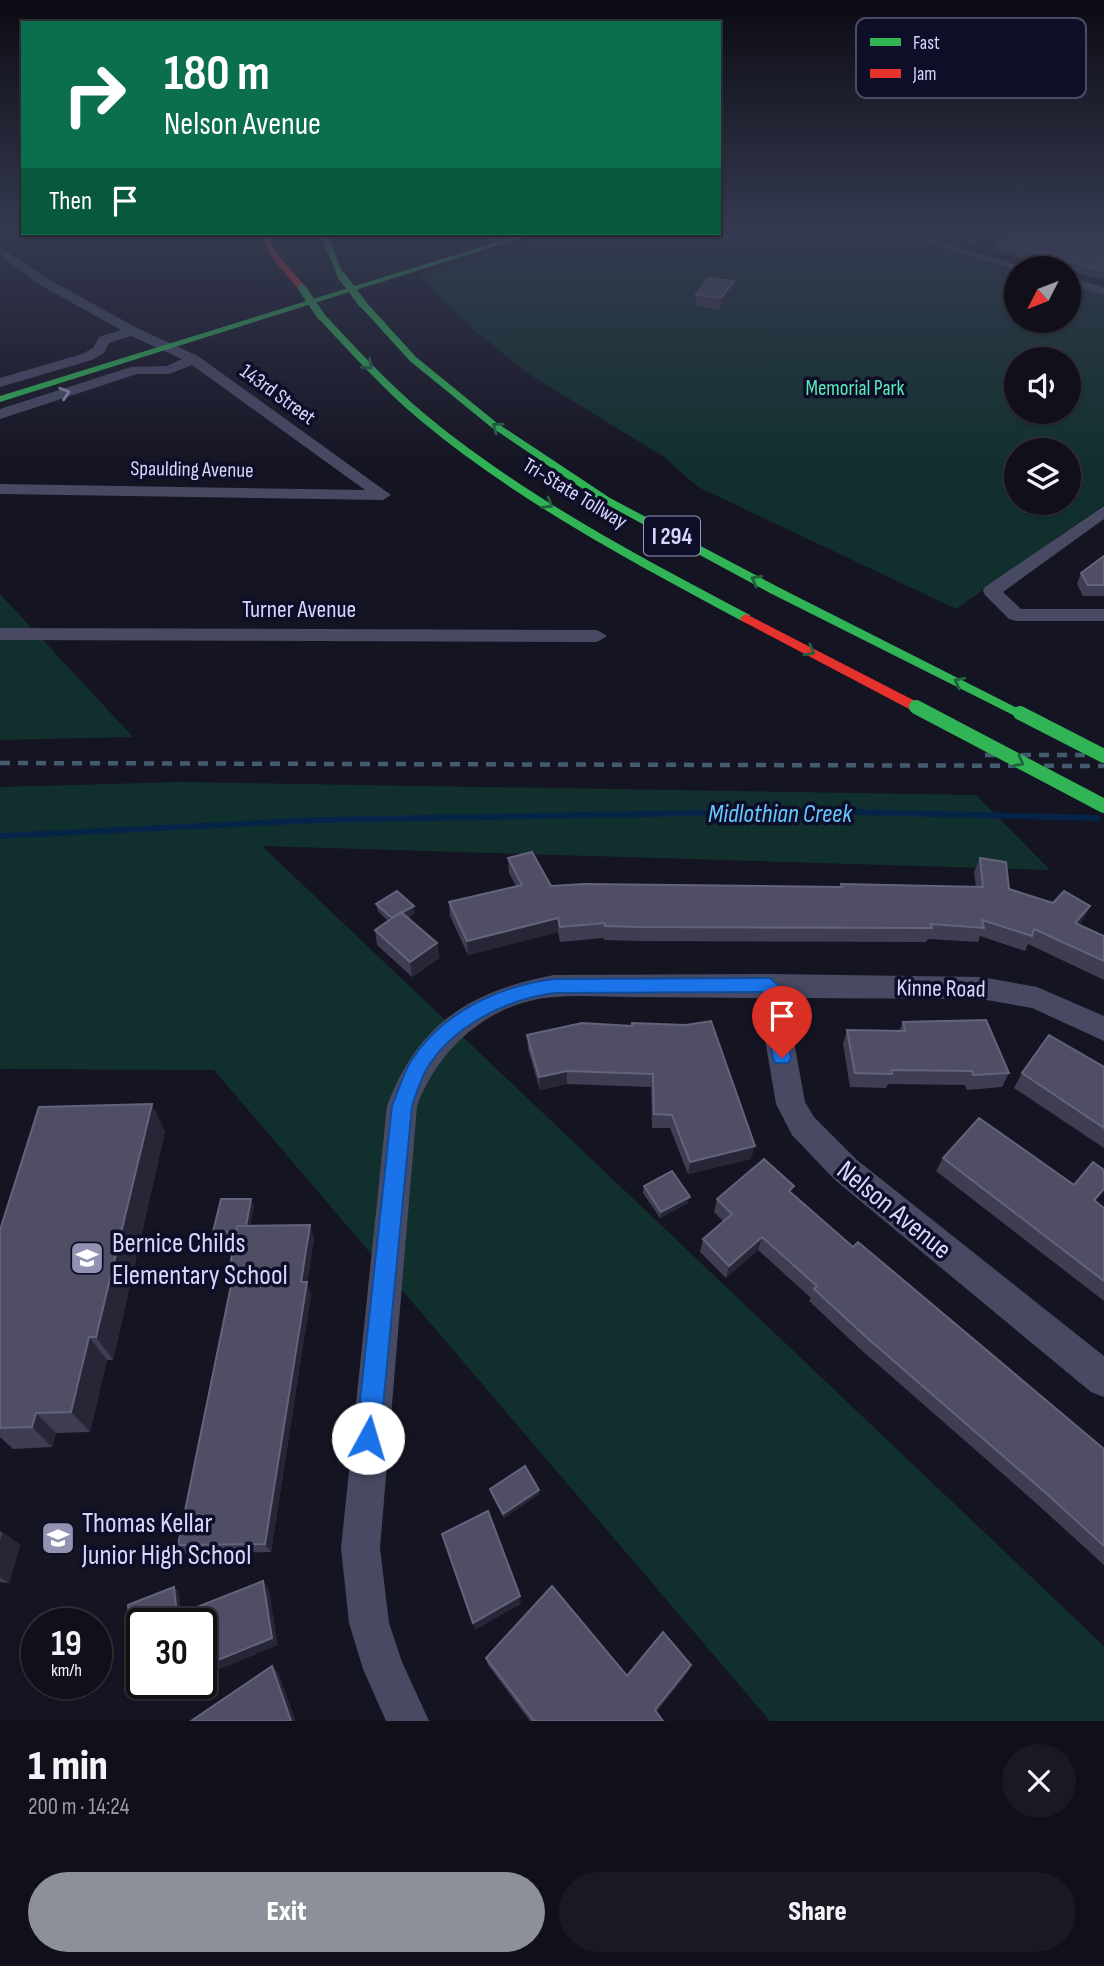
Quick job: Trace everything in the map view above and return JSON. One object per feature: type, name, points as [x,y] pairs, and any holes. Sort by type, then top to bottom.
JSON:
[{"type":"main road","points":[[0,398],[295,307]]},
{"type":"main road","name":"Tri-State Tollway","points":[[314,307],[320,316],[438,428],[543,502],[719,602],[1104,806]]},
{"type":"main road","name":"Tri-State Tollway","points":[[366,307],[413,359],[494,425],[606,500],[774,590],[1104,755]]},
{"type":"street","name":"143rd Street","points":[[90,307],[132,331],[193,359],[383,495]]},
{"type":"street","points":[[0,383],[87,357],[99,350],[104,340],[132,331]]},
{"type":"street","points":[[0,414],[136,370],[169,370],[193,359]]},
{"type":"street","name":"Spaulding Avenue","points":[[0,489],[383,495]]},
{"type":"street","points":[[1104,511],[992,590],[1016,615],[1104,615]]},
{"type":"street","name":"Turner Avenue","points":[[0,634],[597,636]]},
{"type":"street","name":"Kinne Road","points":[[408,1721],[377,1655],[365,1612],[359,1570],[360,1518],[400,1120],[407,1088],[418,1066],[439,1040],[477,1011],[499,999],[526,990],[554,986],[770,985],[1005,990],[1067,1010],[1104,1030]]},
{"type":"street","name":"Nelson Avenue","points":[[770,985],[786,1082],[792,1104],[803,1126],[846,1170],[1104,1379]]},
{"type":"green space","name":"Memorial Park","points":[[451,307],[1004,307],[1004,333],[1081,333],[1082,307],[1104,307],[1104,505],[956,609],[698,487],[664,457],[529,374],[469,326]]},
{"type":"green space","points":[[0,594],[133,737],[0,740]]},
{"type":"green space","points":[[181,782],[976,795],[1050,870],[262,846],[1104,1646],[1104,1721],[770,1721],[214,1070],[0,1069],[0,787]]},
{"type":"building","points":[[1104,556],[1104,585],[1088,585],[1081,573]]},
{"type":"building","points":[[532,852],[551,886],[585,884],[842,887],[841,884],[983,887],[980,858],[1006,862],[1009,889],[1053,903],[1064,891],[1090,906],[1075,923],[1104,936],[1104,961],[1034,929],[1032,936],[982,920],[984,928],[931,924],[932,928],[639,927],[605,926],[605,923],[560,927],[558,918],[467,941],[449,902],[522,885],[508,858]]},
{"type":"building","points":[[397,891],[414,906],[392,918],[376,904]]},
{"type":"building","points":[[401,912],[437,943],[410,962],[375,930]]},
{"type":"building","points":[[986,1020],[1009,1073],[973,1075],[972,1071],[891,1070],[892,1074],[855,1073],[847,1030],[905,1031],[903,1022]]},
{"type":"building","points":[[711,1021],[755,1146],[690,1162],[672,1115],[654,1114],[653,1074],[567,1071],[539,1077],[527,1035],[582,1023],[632,1026],[632,1023],[686,1025]]},
{"type":"building","points":[[1049,1035],[1104,1067],[1104,1128],[1022,1073]]},
{"type":"building","points":[[152,1104],[96,1337],[89,1337],[71,1412],[36,1413],[32,1427],[0,1428],[0,1230],[39,1107]]},
{"type":"building","points":[[979,1118],[1074,1185],[1093,1162],[1104,1170],[1104,1189],[1094,1200],[1104,1208],[1104,1281],[943,1158]]},
{"type":"building","points":[[764,1159],[794,1186],[789,1191],[853,1247],[858,1242],[1104,1449],[1104,1546],[865,1336],[814,1289],[817,1286],[762,1237],[729,1266],[703,1239],[732,1214],[717,1199]]},
{"type":"building","points":[[672,1171],[690,1197],[661,1212],[644,1186]]},
{"type":"building","points":[[221,1199],[251,1199],[246,1226],[237,1226],[236,1232],[213,1232]]},
{"type":"building","points":[[310,1225],[301,1282],[307,1282],[265,1544],[178,1545],[235,1266],[230,1266],[237,1226]]},
{"type":"building","points":[[525,1466],[539,1490],[503,1514],[490,1489]]},
{"type":"building","points":[[488,1511],[520,1596],[473,1623],[442,1534]]},
{"type":"building","points":[[263,1581],[272,1638],[217,1660],[217,1608],[195,1608]]},
{"type":"building","points":[[552,1586],[627,1676],[663,1632],[691,1665],[655,1710],[663,1721],[534,1721],[486,1658]]},
{"type":"building","points":[[174,1587],[176,1608],[128,1608],[128,1605]]},
{"type":"building","points":[[272,1666],[291,1721],[191,1721]]},
{"type":"waterway","name":"Midlothian Creek","points":[[0,836],[319,820],[809,811],[1097,818]]},
{"type":"railway","points":[[985,755],[1104,755]]},
{"type":"railway","points":[[0,763],[1104,766]]},
{"type":"traffic: fast","points":[[0,399],[294,307]]},
{"type":"traffic: fast","points":[[315,307],[321,316]]},
{"type":"traffic: fast","points":[[366,307],[413,359],[494,425],[606,500],[774,590],[1020,713]]},
{"type":"traffic: fast","points":[[321,316],[410,406],[499,475],[580,526],[746,618]]},
{"type":"traffic: fast","points":[[916,707],[1104,806]]},
{"type":"traffic: fast","points":[[1020,713],[1104,756]]},
{"type":"traffic: jam","points":[[746,618],[916,707]]},
{"type":"place","name":"Bernice Childs Elementary School","points":[[87,1258]]},
{"type":"place","name":"Thomas Kellar Junior High School","points":[[58,1538]]},
{"type":"route","points":[[368,1438],[402,1106],[418,1066],[439,1040],[477,1011],[499,999],[526,990],[554,986],[770,985],[782,1058]]}]
